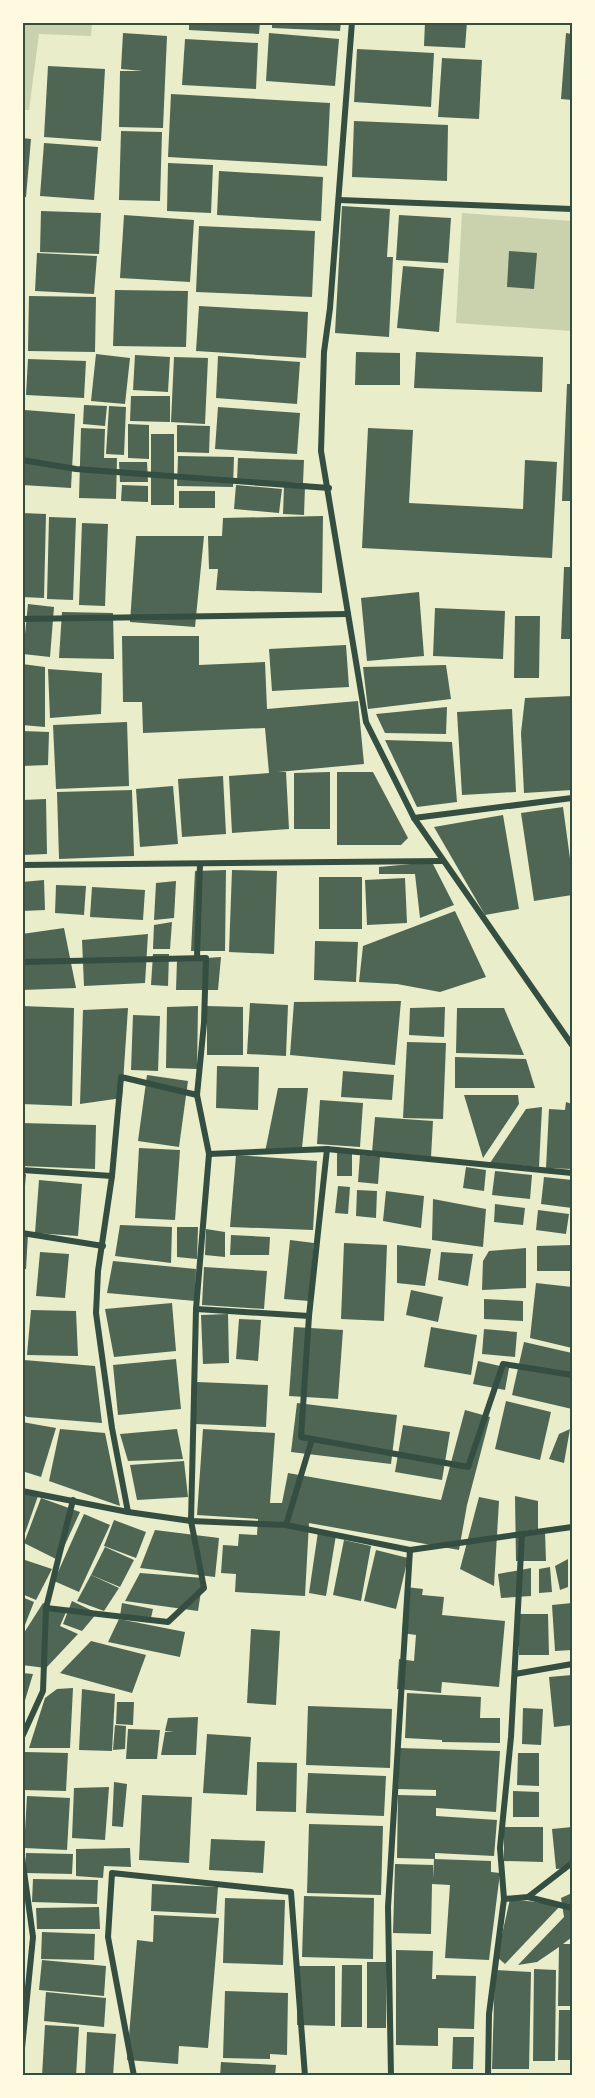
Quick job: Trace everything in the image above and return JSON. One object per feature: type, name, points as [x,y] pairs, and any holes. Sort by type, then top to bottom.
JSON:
[{"type":"street","points":[[352,22],[324,363],[321,451],[366,722],[414,818],[573,1045]]},
{"type":"street","points":[[339,200],[573,209]]},
{"type":"street","points":[[22,460],[76,469],[328,488]]},
{"type":"street","points":[[22,619],[348,614]]},
{"type":"street","points":[[414,818],[573,798]]},
{"type":"street","points":[[22,865],[442,861]]},
{"type":"street","points":[[197,957],[200,864]]},
{"type":"street","points":[[22,962],[206,958],[204,1023],[197,1095],[209,1154],[196,1310],[191,1521],[204,1588],[168,1622],[46,1608]]},
{"type":"street","points":[[128,1512],[112,1428],[96,1313],[121,1077],[197,1095]]},
{"type":"street","points":[[209,1154],[327,1149],[573,1173]]},
{"type":"street","points":[[327,1149],[309,1316],[301,1437],[468,1467],[503,1364],[573,1375]]},
{"type":"street","points":[[22,1170],[112,1176]]},
{"type":"street","points":[[22,1233],[103,1246]]},
{"type":"street","points":[[196,1310],[309,1316]]},
{"type":"street","points":[[286,1525],[312,1439]]},
{"type":"street","points":[[22,1491],[128,1512],[191,1521],[286,1525],[410,1550],[573,1527]]},
{"type":"street","points":[[22,1737],[43,1691],[46,1608],[73,1500]]},
{"type":"street","points":[[488,2076],[489,2014],[504,1899],[500,1848],[514,1674],[522,1534]]},
{"type":"street","points":[[391,2076],[388,1907],[410,1550]]},
{"type":"street","points":[[514,1674],[573,1664]]},
{"type":"street","points":[[22,1857],[33,1936],[22,2048]]},
{"type":"street","points":[[528,1897],[573,1863]]},
{"type":"street","points":[[134,2076],[108,1937],[112,1874],[291,1892],[305,2076]]},
{"type":"street","points":[[504,1899],[528,1897],[573,1908]]},
{"type":"green space","points":[[23,22],[92,23],[91,36],[39,34],[29,110],[23,110]]},
{"type":"green space","points":[[462,213],[572,221],[572,331],[456,323]]},
{"type":"building","points":[[189,22],[260,22],[259,34],[189,30]]},
{"type":"building","points":[[272,22],[341,22],[340,31],[272,28]]},
{"type":"building","points":[[425,22],[467,22],[465,48],[424,46]]},
{"type":"building","points":[[123,33],[167,36],[163,128],[119,127],[120,71],[143,71],[121,69]]},
{"type":"building","points":[[269,33],[339,39],[335,86],[266,81]]},
{"type":"building","points":[[566,33],[572,34],[572,100],[561,99]]},
{"type":"building","points":[[185,39],[258,43],[256,89],[182,85]]},
{"type":"building","points":[[357,49],[434,53],[431,107],[354,102]]},
{"type":"building","points":[[442,58],[482,60],[479,119],[438,117]]},
{"type":"building","points":[[48,66],[105,69],[101,141],[44,137]]},
{"type":"building","points":[[171,94],[330,103],[327,166],[168,157]]},
{"type":"building","points":[[354,121],[448,125],[447,181],[352,177]]},
{"type":"building","points":[[121,131],[162,132],[160,201],[119,200]]},
{"type":"building","points":[[22,138],[31,139],[26,197],[22,197]]},
{"type":"building","points":[[44,143],[98,147],[94,200],[40,196]]},
{"type":"building","points":[[168,163],[213,165],[211,213],[167,211]]},
{"type":"building","points":[[219,171],[323,177],[321,221],[217,215]]},
{"type":"building","points":[[342,206],[390,209],[387,257],[393,257],[389,337],[335,333]]},
{"type":"building","points":[[41,211],[101,213],[99,254],[40,252]]},
{"type":"building","points":[[124,215],[194,220],[190,282],[120,278]]},
{"type":"building","points":[[399,215],[451,218],[448,263],[396,260]]},
{"type":"building","points":[[199,226],[315,231],[312,297],[196,292]]},
{"type":"building","points":[[509,251],[537,253],[534,289],[507,287]]},
{"type":"building","points":[[37,253],[97,256],[94,294],[35,291]]},
{"type":"building","points":[[403,266],[444,269],[439,332],[397,328]]},
{"type":"building","points":[[115,290],[188,291],[186,347],[113,346]]},
{"type":"building","points":[[29,296],[96,297],[95,352],[28,351]]},
{"type":"building","points":[[199,306],[308,312],[306,358],[196,351]]},
{"type":"building","points":[[356,352],[400,353],[400,385],[355,385]]},
{"type":"building","points":[[416,352],[543,357],[542,392],[414,388]]},
{"type":"building","points":[[96,354],[130,358],[125,404],[91,401]]},
{"type":"building","points":[[135,355],[170,357],[168,392],[133,390]]},
{"type":"building","points":[[218,356],[300,362],[297,404],[216,398]]},
{"type":"building","points":[[174,357],[208,358],[205,424],[171,422]]},
{"type":"building","points":[[28,359],[86,361],[84,398],[26,395]]},
{"type":"building","points":[[567,384],[572,384],[572,501],[562,501]]},
{"type":"building","points":[[131,396],[170,396],[170,422],[130,421]]},
{"type":"building","points":[[84,405],[107,406],[105,426],[83,424]]},
{"type":"building","points":[[109,406],[126,407],[124,455],[106,454]]},
{"type":"building","points":[[218,407],[300,413],[297,454],[215,449]]},
{"type":"building","points":[[25,410],[75,414],[71,488],[22,485]]},
{"type":"building","points":[[128,424],[149,425],[149,459],[128,458]]},
{"type":"building","points":[[177,425],[210,426],[209,453],[177,452]]},
{"type":"building","points":[[81,428],[105,429],[104,458],[117,458],[116,499],[79,498]]},
{"type":"building","points":[[368,428],[413,430],[409,503],[523,509],[525,460],[557,462],[552,558],[362,548]]},
{"type":"building","points":[[151,434],[174,434],[174,505],[151,505]]},
{"type":"building","points":[[178,456],[234,457],[233,487],[177,486]]},
{"type":"building","points":[[238,458],[304,460],[303,483],[237,481]]},
{"type":"building","points":[[119,462],[147,462],[148,482],[120,482]]},
{"type":"building","points":[[122,485],[148,486],[148,502],[121,501]]},
{"type":"building","points":[[236,485],[282,489],[279,513],[234,509]]},
{"type":"building","points":[[284,486],[305,487],[304,515],[283,514]]},
{"type":"building","points":[[179,491],[215,491],[215,508],[179,508]]},
{"type":"building","points":[[22,513],[46,514],[44,598],[22,597]]},
{"type":"building","points":[[323,516],[322,593],[216,590],[218,569],[209,569],[208,536],[222,536],[223,518]]},
{"type":"building","points":[[49,517],[76,518],[73,600],[47,599]]},
{"type":"building","points":[[82,523],[108,524],[105,606],[79,605]]},
{"type":"building","points":[[136,536],[204,536],[195,627],[130,622]]},
{"type":"building","points":[[564,567],[572,567],[572,639],[561,639]]},
{"type":"building","points":[[419,592],[424,656],[367,661],[361,598]]},
{"type":"building","points":[[28,604],[54,607],[50,657],[23,654]]},
{"type":"building","points":[[435,608],[505,611],[503,659],[433,656]]},
{"type":"building","points":[[62,612],[113,613],[114,659],[59,658]]},
{"type":"building","points":[[515,616],[540,616],[539,678],[514,678]]},
{"type":"building","points":[[122,636],[199,636],[199,665],[265,662],[267,709],[358,701],[364,764],[278,772],[286,772],[289,829],[232,833],[229,776],[269,773],[265,728],[143,733],[142,702],[123,702]]},
{"type":"building","points":[[346,645],[349,687],[272,691],[269,649]]},
{"type":"building","points":[[22,664],[45,667],[45,727],[22,725]]},
{"type":"building","points":[[446,665],[451,699],[368,709],[363,667]]},
{"type":"building","points":[[48,669],[102,673],[101,714],[50,718]]},
{"type":"building","points":[[572,696],[572,790],[524,793],[521,733],[525,698]]},
{"type":"building","points":[[447,707],[446,734],[385,733],[376,714]]},
{"type":"building","points":[[512,709],[516,792],[462,795],[457,712]]},
{"type":"building","points":[[127,722],[129,786],[56,789],[53,725]]},
{"type":"building","points":[[22,731],[49,732],[48,765],[22,766]]},
{"type":"building","points":[[385,740],[452,742],[457,802],[417,807]]},
{"type":"building","points":[[330,772],[330,829],[294,829],[294,773]]},
{"type":"building","points":[[337,772],[373,772],[408,838],[401,845],[337,845]]},
{"type":"building","points":[[223,776],[226,834],[182,837],[178,779]]},
{"type":"building","points":[[173,786],[178,844],[140,847],[136,789]]},
{"type":"building","points":[[132,790],[134,856],[59,859],[57,792]]},
{"type":"building","points":[[46,799],[47,854],[22,855],[22,800]]},
{"type":"building","points":[[563,807],[572,873],[572,895],[534,901],[521,813]]},
{"type":"building","points":[[503,815],[519,909],[485,915],[434,827]]},
{"type":"building","points":[[432,862],[454,905],[420,918],[415,874],[379,874],[379,867]]},
{"type":"building","points":[[226,870],[225,951],[191,951],[195,871]]},
{"type":"building","points":[[232,870],[277,871],[274,954],[229,952]]},
{"type":"building","points":[[319,877],[362,877],[362,929],[319,929]]},
{"type":"building","points":[[405,878],[407,923],[367,925],[365,880]]},
{"type":"building","points":[[44,880],[45,910],[22,911],[22,882]]},
{"type":"building","points":[[176,881],[174,918],[154,920],[156,883]]},
{"type":"building","points":[[56,885],[86,886],[84,915],[55,913]]},
{"type":"building","points":[[92,887],[145,890],[143,920],[90,917]]},
{"type":"building","points":[[455,911],[486,977],[440,992],[397,984],[359,982],[363,946]]},
{"type":"building","points":[[172,922],[170,949],[153,949],[154,925]]},
{"type":"building","points":[[64,928],[76,988],[22,990],[22,934]]},
{"type":"building","points":[[148,934],[145,983],[84,986],[82,940]]},
{"type":"building","points":[[315,941],[358,942],[356,982],[314,980]]},
{"type":"building","points":[[153,954],[169,954],[168,986],[151,985]]},
{"type":"building","points":[[221,957],[218,990],[176,990],[177,960]]},
{"type":"building","points":[[401,1001],[395,1065],[290,1055],[294,1002]]},
{"type":"building","points":[[250,1003],[288,1005],[286,1056],[247,1054]]},
{"type":"building","points":[[22,1006],[74,1008],[72,1106],[22,1104]]},
{"type":"building","points":[[198,1006],[197,1069],[166,1068],[167,1007]]},
{"type":"building","points":[[207,1006],[243,1007],[243,1055],[207,1055]]},
{"type":"building","points":[[445,1007],[444,1037],[409,1035],[410,1008]]},
{"type":"building","points":[[128,1008],[122,1098],[80,1104],[83,1010]]},
{"type":"building","points":[[457,1008],[504,1008],[524,1055],[456,1053]]},
{"type":"building","points":[[133,1015],[160,1016],[158,1071],[131,1070]]},
{"type":"building","points":[[407,1042],[446,1043],[443,1119],[403,1118]]},
{"type":"building","points":[[455,1057],[526,1059],[535,1088],[455,1088]]},
{"type":"building","points":[[217,1066],[259,1067],[258,1110],[216,1108]]},
{"type":"building","points":[[343,1071],[394,1075],[392,1100],[341,1097]]},
{"type":"building","points":[[147,1075],[188,1081],[179,1147],[138,1141]]},
{"type":"building","points":[[278,1088],[308,1088],[302,1148],[265,1152]]},
{"type":"building","points":[[464,1095],[518,1095],[519,1104],[483,1158]]},
{"type":"building","points":[[320,1100],[363,1103],[360,1147],[317,1144]]},
{"type":"building","points":[[566,1102],[572,1104],[572,1169],[546,1168],[549,1109],[565,1110]]},
{"type":"building","points":[[542,1107],[539,1167],[490,1163],[526,1109]]},
{"type":"building","points":[[375,1117],[433,1121],[431,1157],[372,1153]]},
{"type":"building","points":[[22,1123],[96,1125],[95,1169],[22,1166]]},
{"type":"building","points":[[139,1148],[180,1150],[175,1220],[135,1218]]},
{"type":"building","points":[[337,1151],[352,1153],[352,1176],[337,1176]]},
{"type":"building","points":[[236,1155],[317,1161],[313,1230],[230,1227]]},
{"type":"building","points":[[360,1155],[380,1157],[378,1184],[358,1182]]},
{"type":"building","points":[[466,1167],[486,1170],[484,1191],[463,1188]]},
{"type":"building","points":[[495,1171],[532,1175],[530,1199],[492,1195]]},
{"type":"building","points":[[22,1173],[26,1174],[24,1198],[22,1197]]},
{"type":"building","points":[[544,1177],[572,1180],[572,1208],[541,1204]]},
{"type":"building","points":[[39,1180],[82,1184],[78,1236],[35,1233]]},
{"type":"building","points":[[338,1186],[350,1187],[348,1214],[335,1213]]},
{"type":"building","points":[[357,1190],[377,1191],[376,1218],[356,1216]]},
{"type":"building","points":[[386,1191],[424,1196],[421,1228],[383,1221]]},
{"type":"building","points":[[433,1199],[486,1209],[483,1247],[432,1240]]},
{"type":"building","points":[[495,1204],[525,1208],[523,1225],[494,1222]]},
{"type":"building","points":[[538,1210],[569,1214],[566,1234],[536,1230]]},
{"type":"building","points":[[120,1225],[172,1227],[171,1263],[115,1256]]},
{"type":"building","points":[[177,1227],[198,1227],[197,1259],[177,1257]]},
{"type":"building","points":[[206,1229],[225,1232],[225,1257],[205,1255]]},
{"type":"building","points":[[22,1234],[28,1234],[26,1269],[22,1269]]},
{"type":"building","points":[[231,1235],[270,1237],[269,1255],[230,1255]]},
{"type":"building","points":[[290,1240],[314,1243],[309,1301],[284,1299]]},
{"type":"building","points":[[344,1243],[387,1245],[384,1321],[341,1319]]},
{"type":"building","points":[[397,1245],[431,1249],[425,1286],[397,1283]]},
{"type":"building","points":[[572,1245],[572,1271],[537,1271],[537,1246]]},
{"type":"building","points":[[526,1248],[526,1288],[482,1290],[483,1261],[489,1251]]},
{"type":"building","points":[[40,1252],[69,1254],[65,1298],[36,1296]]},
{"type":"building","points":[[441,1252],[473,1254],[468,1286],[438,1280]]},
{"type":"building","points":[[113,1261],[196,1269],[195,1301],[107,1293]]},
{"type":"building","points":[[204,1267],[267,1271],[264,1309],[202,1305]]},
{"type":"building","points":[[536,1283],[572,1287],[572,1348],[530,1338]]},
{"type":"building","points":[[411,1290],[443,1297],[438,1322],[406,1315]]},
{"type":"building","points":[[484,1299],[523,1301],[523,1321],[484,1319]]},
{"type":"building","points":[[172,1303],[176,1351],[114,1357],[105,1309]]},
{"type":"building","points":[[31,1310],[76,1311],[78,1356],[27,1355]]},
{"type":"building","points":[[228,1314],[229,1363],[203,1364],[201,1315]]},
{"type":"building","points":[[239,1319],[261,1320],[258,1361],[236,1359]]},
{"type":"building","points":[[294,1327],[343,1330],[338,1399],[289,1396]]},
{"type":"building","points":[[431,1327],[477,1335],[471,1375],[424,1367]]},
{"type":"building","points":[[484,1329],[517,1332],[515,1357],[482,1354]]},
{"type":"building","points":[[524,1342],[572,1353],[572,1409],[512,1395]]},
{"type":"building","points":[[176,1359],[181,1409],[118,1415],[113,1365]]},
{"type":"building","points":[[24,1360],[95,1366],[102,1423],[27,1417],[22,1414]]},
{"type":"building","points":[[478,1361],[509,1368],[505,1390],[473,1384]]},
{"type":"building","points":[[197,1382],[268,1385],[266,1427],[195,1424]]},
{"type":"building","points":[[506,1401],[551,1412],[540,1460],[495,1449]]},
{"type":"building","points":[[297,1403],[397,1415],[391,1464],[291,1452]]},
{"type":"building","points":[[465,1410],[490,1417],[467,1505],[459,1550],[309,1523],[305,1596],[235,1592],[236,1574],[221,1573],[223,1545],[238,1546],[239,1534],[257,1535],[258,1519],[197,1515],[203,1429],[275,1433],[270,1503],[282,1503],[288,1473],[441,1500]]},
{"type":"building","points":[[22,1422],[56,1428],[41,1477],[22,1471]]},
{"type":"building","points":[[403,1425],[450,1432],[442,1480],[395,1472]]},
{"type":"building","points":[[60,1429],[105,1433],[120,1506],[49,1481]]},
{"type":"building","points":[[177,1429],[183,1459],[128,1461],[120,1434]]},
{"type":"building","points":[[570,1429],[564,1463],[549,1459],[559,1434]]},
{"type":"building","points":[[184,1461],[188,1497],[137,1500],[130,1465]]},
{"type":"building","points":[[22,1490],[38,1496],[23,1539],[22,1539]]},
{"type":"building","points":[[515,1496],[538,1501],[538,1529],[525,1531],[545,1531],[546,1561],[516,1561]]},
{"type":"building","points":[[479,1497],[499,1501],[494,1586],[460,1569]]},
{"type":"building","points":[[41,1498],[80,1512],[58,1560],[24,1543]]},
{"type":"building","points":[[84,1514],[110,1525],[79,1592],[54,1581]]},
{"type":"building","points":[[114,1520],[146,1532],[136,1558],[104,1546]]},
{"type":"building","points":[[155,1530],[219,1538],[215,1577],[140,1568]]},
{"type":"building","points":[[318,1532],[336,1535],[326,1596],[309,1593]]},
{"type":"building","points":[[344,1540],[371,1546],[361,1601],[333,1595]]},
{"type":"building","points":[[105,1547],[134,1560],[120,1587],[91,1575]]},
{"type":"building","points":[[376,1550],[408,1558],[396,1609],[364,1601]]},
{"type":"building","points":[[22,1559],[52,1569],[36,1600],[22,1594]]},
{"type":"building","points":[[568,1559],[568,1587],[560,1590],[555,1566]]},
{"type":"building","points":[[550,1567],[552,1592],[539,1593],[539,1569]]},
{"type":"building","points":[[531,1568],[531,1596],[501,1598],[498,1574]]},
{"type":"building","points":[[140,1573],[203,1578],[198,1611],[125,1601]]},
{"type":"building","points":[[91,1575],[119,1588],[104,1611],[77,1601]]},
{"type":"building","points":[[406,1587],[423,1589],[422,1595],[444,1597],[442,1615],[505,1621],[499,1687],[442,1682],[441,1693],[397,1689],[399,1659],[414,1661],[416,1635],[402,1633]]},
{"type":"building","points":[[22,1597],[34,1602],[23,1630],[22,1630]]},
{"type":"building","points":[[72,1601],[97,1613],[82,1631],[63,1624]]},
{"type":"building","points":[[43,1603],[66,1612],[60,1626],[78,1634],[46,1668],[22,1665],[22,1636]]},
{"type":"building","points":[[122,1603],[153,1609],[150,1622],[120,1616]]},
{"type":"building","points":[[572,1603],[572,1650],[555,1651],[552,1605]]},
{"type":"building","points":[[519,1614],[548,1614],[549,1655],[519,1655]]},
{"type":"building","points":[[119,1619],[185,1632],[180,1657],[108,1642]]},
{"type":"building","points":[[251,1629],[280,1631],[276,1705],[247,1703]]},
{"type":"building","points":[[91,1641],[146,1655],[132,1693],[60,1673]]},
{"type":"building","points":[[22,1673],[33,1674],[23,1707],[22,1707]]},
{"type":"building","points":[[572,1675],[572,1725],[554,1727],[549,1677]]},
{"type":"building","points":[[73,1688],[70,1748],[29,1748],[45,1698],[57,1689]]},
{"type":"building","points":[[82,1689],[115,1694],[112,1751],[79,1750]]},
{"type":"building","points":[[407,1693],[481,1697],[480,1718],[500,1718],[500,1743],[442,1742],[442,1740],[405,1738]]},
{"type":"building","points":[[117,1702],[134,1702],[133,1725],[116,1724]]},
{"type":"building","points":[[308,1706],[392,1709],[390,1768],[306,1765]]},
{"type":"building","points":[[523,1708],[543,1709],[541,1745],[522,1744]]},
{"type":"building","points":[[198,1717],[196,1755],[161,1755],[165,1732],[174,1732],[165,1731],[168,1718]]},
{"type":"building","points":[[115,1725],[126,1726],[125,1749],[113,1750]]},
{"type":"building","points":[[128,1729],[160,1730],[157,1759],[126,1759]]},
{"type":"building","points":[[207,1734],[251,1737],[247,1795],[203,1793]]},
{"type":"building","points":[[399,1748],[500,1751],[496,1812],[436,1808],[436,1816],[497,1820],[494,1856],[435,1853],[435,1859],[397,1858],[398,1795],[436,1796],[436,1790],[398,1789]]},
{"type":"building","points":[[24,1752],[68,1753],[66,1791],[22,1790]]},
{"type":"building","points":[[518,1753],[539,1753],[539,1786],[517,1785]]},
{"type":"building","points":[[257,1762],[297,1763],[296,1812],[256,1811]]},
{"type":"building","points":[[308,1773],[386,1776],[384,1816],[306,1813]]},
{"type":"building","points":[[114,1782],[127,1784],[123,1827],[112,1826]]},
{"type":"building","points":[[109,1787],[105,1840],[72,1838],[74,1788]]},
{"type":"building","points":[[513,1791],[539,1792],[539,1817],[513,1817]]},
{"type":"building","points":[[142,1795],[192,1797],[189,1863],[139,1860]]},
{"type":"building","points":[[27,1796],[70,1798],[67,1850],[24,1848]]},
{"type":"building","points":[[309,1824],[383,1826],[381,1895],[307,1893]]},
{"type":"building","points":[[504,1827],[543,1827],[543,1862],[504,1861]]},
{"type":"building","points":[[572,1827],[572,1868],[556,1869],[552,1829]]},
{"type":"building","points":[[211,1839],[265,1841],[263,1873],[209,1870]]},
{"type":"building","points":[[130,1848],[131,1867],[104,1866],[103,1878],[76,1876],[76,1849]]},
{"type":"building","points":[[26,1853],[73,1854],[72,1874],[25,1873]]},
{"type":"building","points":[[434,1859],[491,1861],[491,1872],[500,1873],[489,1960],[445,1958],[450,1885],[432,1884],[431,1934],[393,1933],[395,1864],[433,1865],[433,1879]]},
{"type":"building","points":[[33,1879],[98,1880],[97,1904],[32,1902]]},
{"type":"building","points":[[152,1884],[218,1887],[216,1914],[151,1911]]},
{"type":"building","points":[[572,1893],[572,1937],[563,1944],[572,1944],[572,2006],[558,2006],[559,1947],[537,1962],[518,1965],[564,1917],[561,1898]]},
{"type":"building","points":[[304,1896],[374,1898],[373,1959],[302,1957]]},
{"type":"building","points":[[225,1898],[285,1900],[283,1965],[223,1963]]},
{"type":"building","points":[[510,1899],[561,1905],[505,1964],[497,1957]]},
{"type":"building","points":[[99,1907],[100,1929],[37,1929],[36,1908]]},
{"type":"building","points":[[154,1915],[219,1918],[208,2048],[179,2046],[178,2064],[127,2060],[137,1940],[153,1942]]},
{"type":"building","points":[[42,1932],[95,1934],[94,1960],[41,1959]]},
{"type":"building","points":[[396,1950],[433,1951],[432,1979],[436,1979],[436,1975],[476,1976],[474,2029],[438,2028],[438,2046],[396,2045]]},
{"type":"building","points":[[42,1960],[106,1966],[104,1996],[39,1990]]},
{"type":"building","points":[[367,1962],[387,1962],[386,2028],[367,2028]]},
{"type":"building","points":[[342,1965],[362,1965],[362,2027],[341,2027]]},
{"type":"building","points":[[298,1966],[335,1966],[335,2026],[297,2025]]},
{"type":"building","points":[[534,1969],[556,1970],[555,2061],[533,2061]]},
{"type":"building","points":[[495,1970],[531,1972],[529,2069],[492,2069]]},
{"type":"building","points":[[225,1991],[288,1993],[287,2055],[270,2054],[270,2059],[223,2058]]},
{"type":"building","points":[[46,1992],[106,1998],[104,2027],[44,2021]]},
{"type":"building","points":[[559,2010],[572,2010],[572,2060],[558,2060]]},
{"type":"building","points":[[45,2025],[79,2027],[76,2076],[42,2076]]},
{"type":"building","points":[[87,2032],[116,2034],[113,2076],[85,2076]]},
{"type":"building","points":[[453,2037],[474,2037],[473,2069],[452,2069]]},
{"type":"building","points":[[221,2062],[276,2065],[275,2076],[220,2076]]}]
